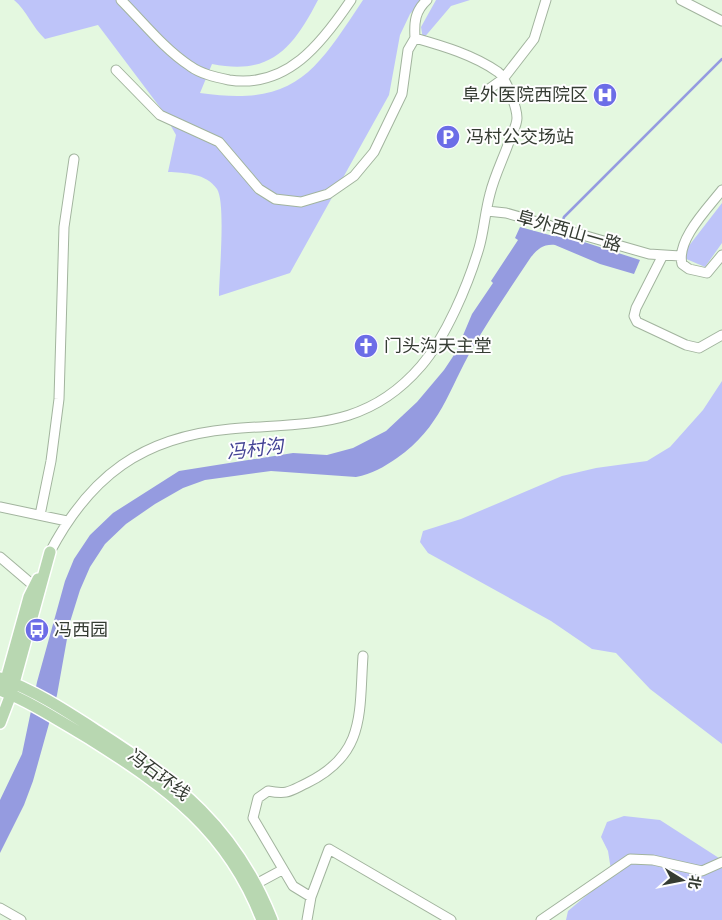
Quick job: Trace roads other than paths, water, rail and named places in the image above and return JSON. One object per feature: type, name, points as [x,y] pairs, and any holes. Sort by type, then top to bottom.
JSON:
[{"type":"main road","points":[[0,723],[5,688],[29,597],[50,552]]},
{"type":"main road","points":[[5,688],[50,552]]},
{"type":"main road","name":"冯石环线","points":[[5,688],[30,692],[151,779],[201,821],[241,875],[262,920]]},
{"type":"main road","name":"冯石环线","points":[[5,688],[29,704],[60,714],[137,757],[180,790],[220,829],[240,857],[256,884],[272,920]]},
{"type":"street","points":[[121,0],[188,65],[211,76],[242,81],[263,80],[303,60],[320,42],[351,0]]},
{"type":"street","points":[[116,70],[160,115],[219,142],[259,189],[275,200],[302,202],[328,194],[354,176],[374,152],[402,94],[408,50],[415,38],[418,9],[427,0]]},
{"type":"street","points":[[489,90],[504,79],[534,39],[546,0]]},
{"type":"street","points":[[681,0],[722,22]]},
{"type":"street","points":[[50,552],[66,521],[80,503],[115,469],[164,442],[186,436],[228,429],[322,424],[357,412],[392,393],[422,365],[466,285],[479,248],[490,194],[517,119],[514,101],[500,73],[458,52],[415,38]]},
{"type":"street","points":[[40,515],[51,461],[59,399],[64,227],[74,159]]},
{"type":"street","points":[[722,190],[695,225],[681,247],[680,256],[682,264],[689,269],[706,273],[722,255]]},
{"type":"street","name":"阜外西山一路","points":[[487,211],[506,213],[649,254],[680,256]]},
{"type":"street","points":[[663,255],[636,308],[634,316],[637,322],[686,345],[699,348],[722,336]]},
{"type":"street","points":[[0,507],[66,521]]},
{"type":"street","points":[[0,557],[34,586]]},
{"type":"street","points":[[311,897],[293,886],[253,818],[258,798],[268,791],[283,794],[322,776],[344,758],[357,730],[363,656]]},
{"type":"street","points":[[307,920],[311,897],[329,849],[451,920]]},
{"type":"street","points":[[541,920],[630,859],[653,860],[702,871],[722,862]]},
{"type":"street","points":[[256,884],[282,870]]},
{"type":"street","points":[[0,908],[21,920]]},
{"type":"waterway","points":[[556,239],[564,217],[722,59]]},
{"type":"place","name":"阜外医院西院区","points":[[605,95]]},
{"type":"place","name":"冯村公交场站","points":[[448,137]]},
{"type":"place","name":"门头沟天主堂","points":[[366,346]]},
{"type":"place","name":"冯西园","points":[[37,630]]},
{"type":"water label","name":"冯村沟","points":[[255,449]]}]
